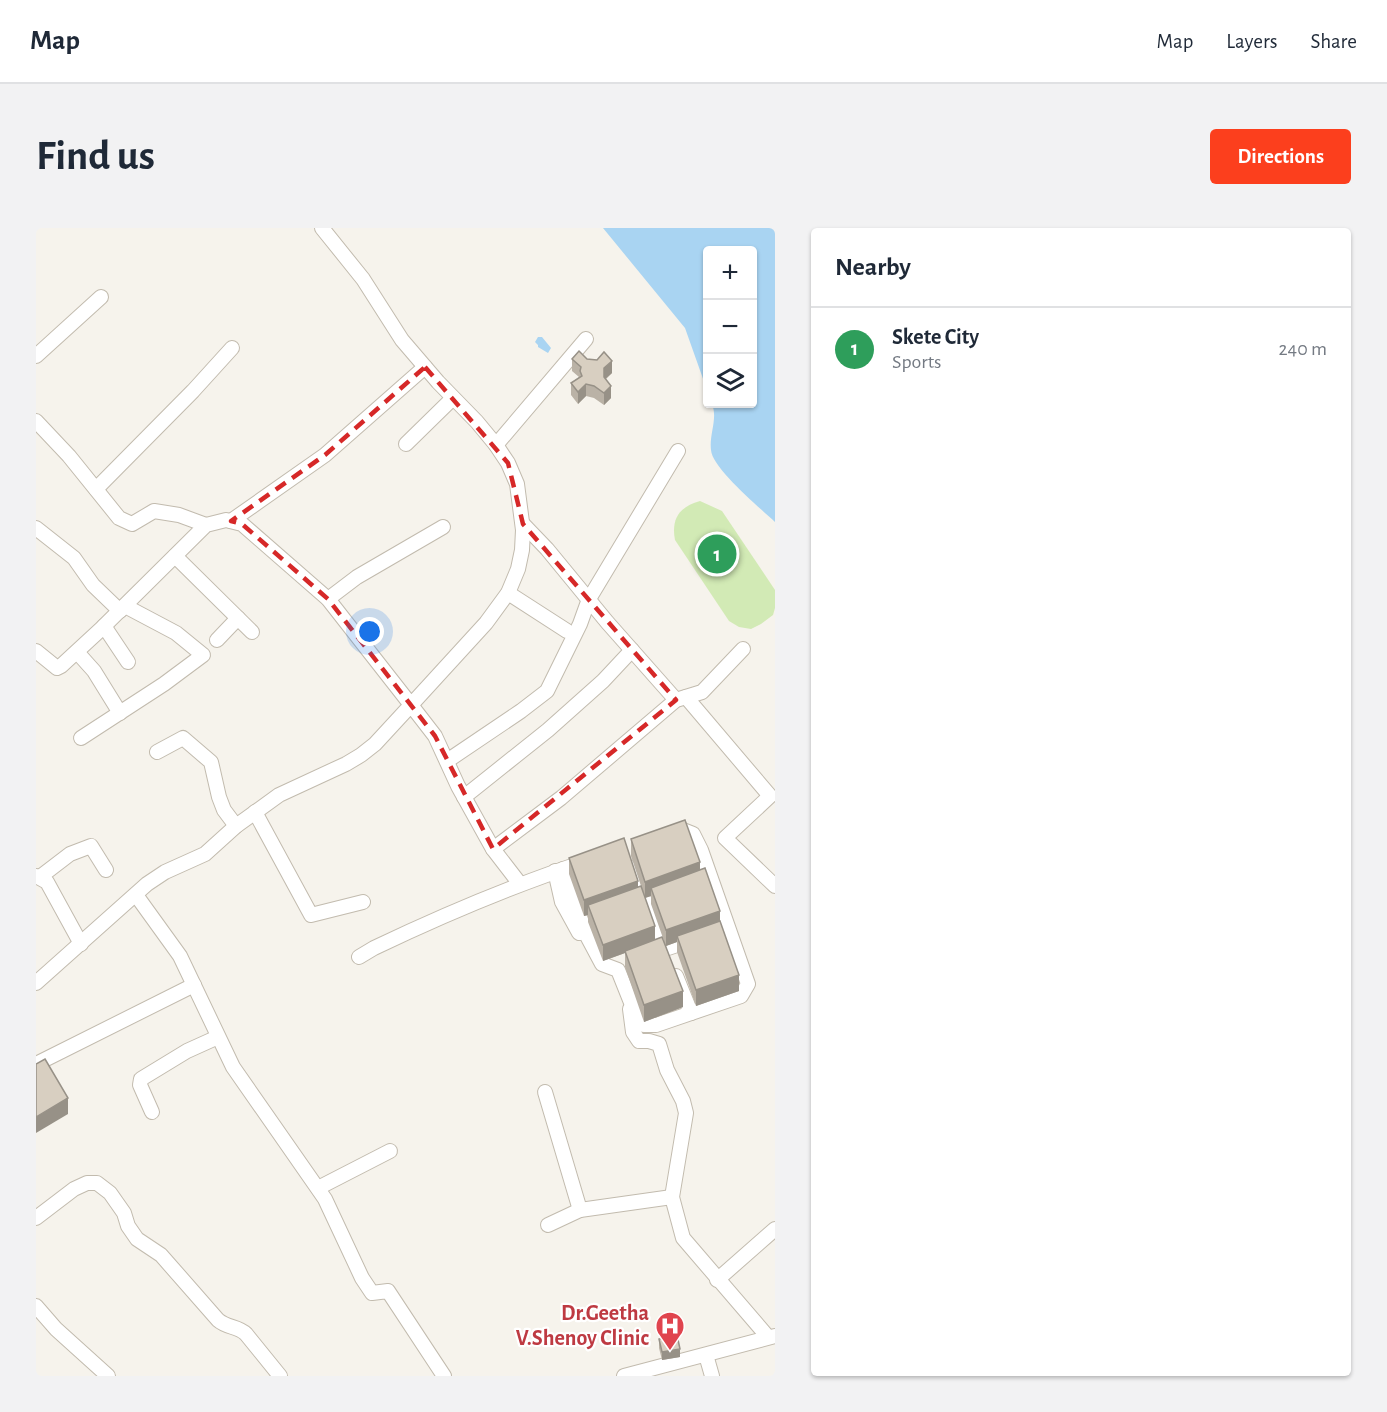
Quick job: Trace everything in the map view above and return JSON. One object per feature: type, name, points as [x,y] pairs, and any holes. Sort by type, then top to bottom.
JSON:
[{"type":"street","points":[[36,983],[147,884],[165,872],[205,854],[236,826],[279,795],[346,764],[375,744],[486,623],[508,593],[518,569],[522,550],[522,524],[517,484],[508,463],[477,422],[402,340],[363,279],[322,228]]},
{"type":"street","points":[[36,356],[101,297]]},
{"type":"street","points":[[496,445],[586,339]]},
{"type":"street","points":[[96,489],[232,348]]},
{"type":"street","points":[[231,521],[325,454],[425,367]]},
{"type":"street","points":[[406,444],[453,398]]},
{"type":"street","points":[[36,422],[69,456],[119,518],[132,524],[154,511],[179,514],[206,525]]},
{"type":"street","points":[[447,761],[521,711],[547,690],[576,633],[588,599],[678,451]]},
{"type":"street","points":[[36,651],[57,668],[77,652],[206,525],[226,520],[242,524],[328,599],[435,736],[464,797],[493,849],[520,884]]},
{"type":"street","points":[[522,524],[547,549],[632,650],[681,699],[770,796],[725,838],[775,886]]},
{"type":"street","points":[[328,599],[357,577],[443,526]]},
{"type":"street","points":[[36,528],[74,558],[93,585],[122,608],[176,633],[203,655],[164,684],[81,738]]},
{"type":"street","points":[[174,556],[252,632]]},
{"type":"street","points":[[508,593],[567,631]]},
{"type":"street","points":[[217,640],[238,618]]},
{"type":"street","points":[[104,626],[128,662]]},
{"type":"street","points":[[493,849],[561,798],[681,699],[702,692],[743,649]]},
{"type":"street","points":[[464,797],[548,730],[603,681],[632,650]]},
{"type":"street","points":[[77,652],[94,671],[120,712]]},
{"type":"street","points":[[157,752],[183,738],[202,753],[211,762],[224,810],[236,826]]},
{"type":"street","points":[[255,812],[310,915],[363,902]]},
{"type":"street","points":[[559,870],[586,919],[602,964],[618,970],[638,1020],[644,1025],[656,1025],[741,996],[748,984],[718,931],[693,834],[682,830],[663,836]]},
{"type":"street","points":[[81,944],[47,882],[38,876],[70,854],[88,846],[91,846],[106,870]]},
{"type":"street","points":[[359,957],[434,920],[520,884],[603,855]]},
{"type":"street","points":[[628,859],[644,899],[660,951],[691,1013]]},
{"type":"street","points":[[559,870],[562,902],[576,929],[595,960],[624,988],[633,1032],[639,1041],[659,1044],[667,1070],[683,1101],[686,1113],[672,1197],[683,1238],[717,1280],[772,1337],[624,1376]]},
{"type":"street","points":[[136,895],[180,956],[233,1067],[318,1188],[372,1293],[388,1291],[444,1376]]},
{"type":"street","points":[[660,951],[718,931]]},
{"type":"street","points":[[611,966],[633,960]]},
{"type":"street","points":[[36,1064],[194,985]]},
{"type":"street","points":[[152,1112],[140,1085],[141,1079],[187,1051],[218,1037]]},
{"type":"street","points":[[545,1092],[580,1210]]},
{"type":"street","points":[[318,1188],[390,1151]]},
{"type":"street","points":[[36,1218],[74,1189],[87,1183],[97,1183],[104,1187],[124,1213],[128,1226],[137,1239],[161,1255],[218,1320],[229,1326],[240,1328],[280,1376]]},
{"type":"street","points":[[548,1225],[580,1210],[672,1197]]},
{"type":"street","points":[[717,1280],[775,1229]]},
{"type":"street","points":[[36,1306],[56,1329],[108,1376]]},
{"type":"street","points":[[706,1355],[712,1376]]},
{"type":"highlighted area","points":[[425,367],[508,463],[523,524],[676,700],[493,849],[435,736],[328,599],[242,524],[231,521],[325,455]]},
{"type":"green space","points":[[700,501],[722,511],[775,590],[773,615],[751,629],[739,627],[729,621],[675,540],[674,526],[678,515],[682,510]]},
{"type":"water","points":[[603,228],[775,228],[775,522],[719,467],[711,450],[713,408],[757,408],[757,246],[703,246],[703,379],[685,328]]},
{"type":"water","points":[[538,337],[542,337],[551,348],[548,353],[538,347],[535,342]]},
{"type":"building","points":[[579,351],[587,359],[597,360],[604,352],[612,361],[604,368],[604,377],[611,386],[604,393],[586,384],[578,392],[571,383],[582,376],[581,367],[572,359]]},
{"type":"building","points":[[685,820],[700,862],[645,882],[631,839]]},
{"type":"building","points":[[624,838],[638,881],[584,900],[569,858]]},
{"type":"building","points":[[705,868],[720,911],[666,930],[651,888]]},
{"type":"building","points":[[641,886],[655,926],[603,945],[588,905]]},
{"type":"building","points":[[720,921],[739,975],[696,990],[677,936]]},
{"type":"building","points":[[662,937],[683,991],[644,1005],[625,951]]},
{"type":"building","points":[[45,1059],[68,1098],[36,1117],[36,1064]]},
{"type":"building","points":[[677,1335],[680,1349],[662,1352],[659,1339]]},
{"type":"place","name":"Skete City","points":[[717,554]]},
{"type":"place","name":"Dr.Geetha V.Shenoy Clinic","points":[[670,1352]]}]
